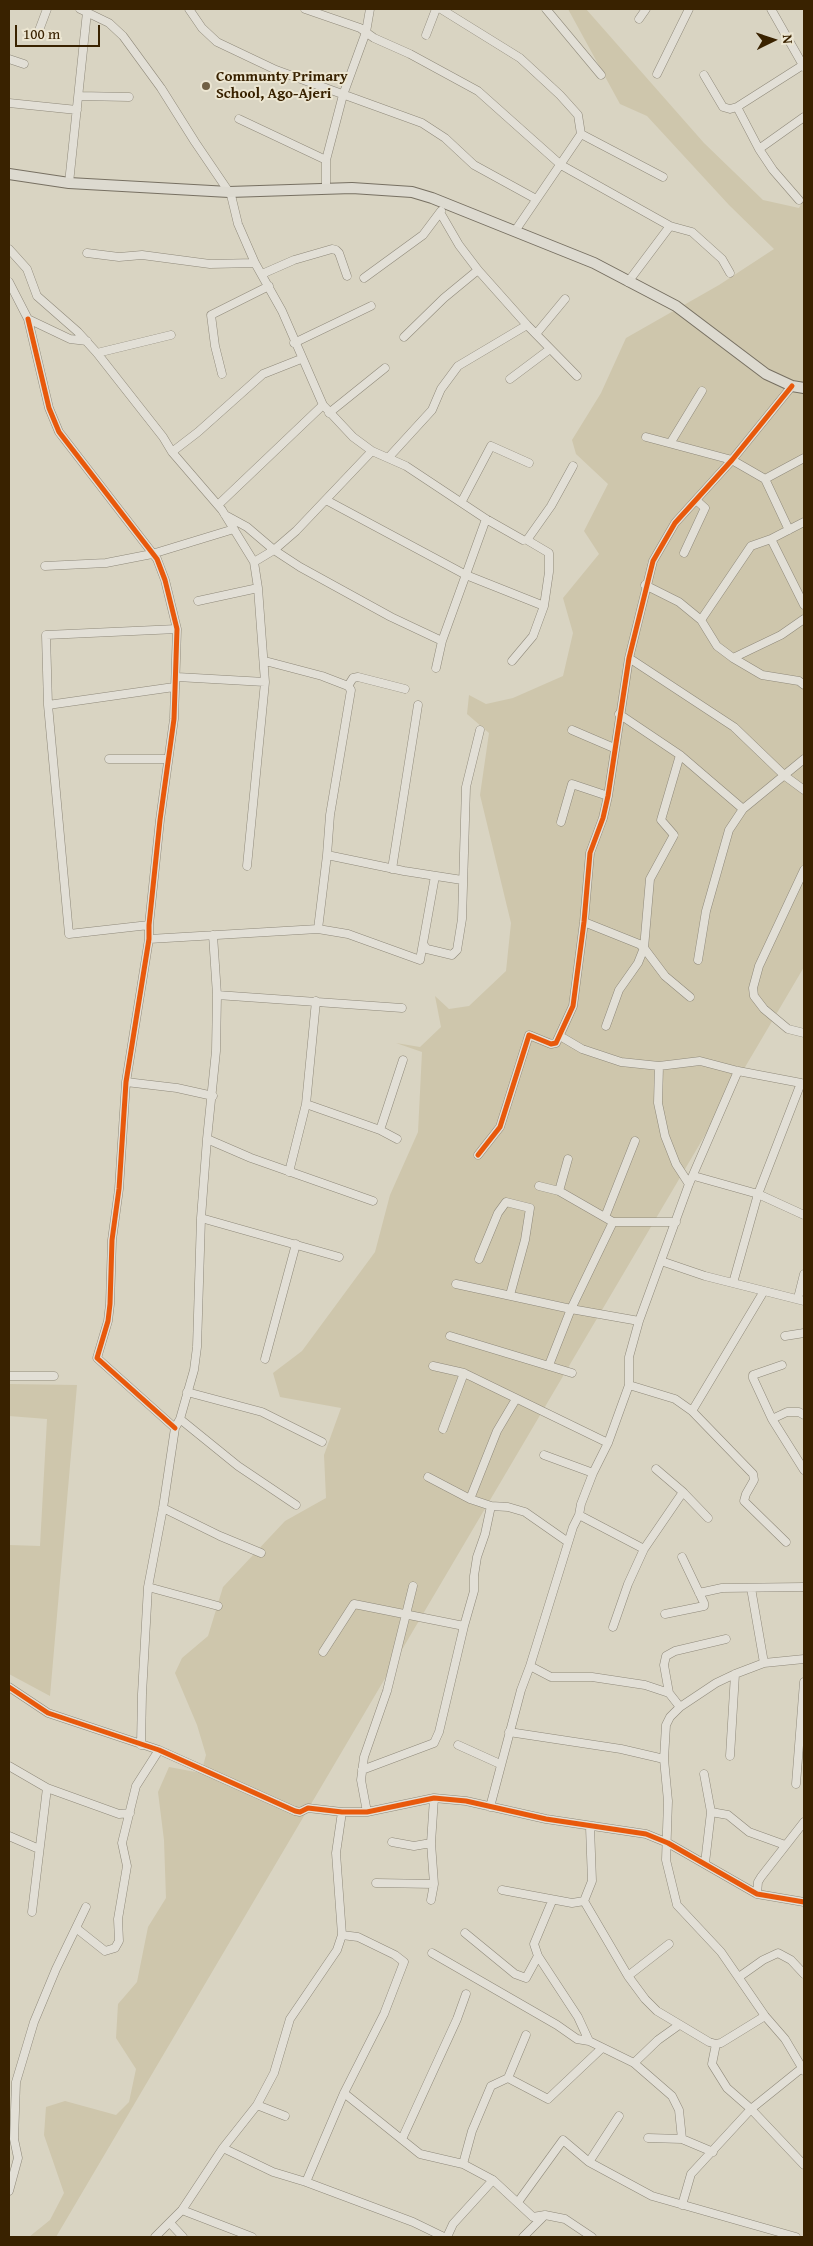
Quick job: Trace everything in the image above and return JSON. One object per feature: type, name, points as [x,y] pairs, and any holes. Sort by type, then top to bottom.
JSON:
[{"type":"main road","points":[[9,174],[69,183],[228,192],[326,188],[390,189],[412,192],[445,203],[594,263],[676,306],[766,374],[792,386],[804,386]]},
{"type":"street","points":[[38,33],[47,9]]},
{"type":"street","points":[[189,9],[202,28],[217,42],[276,70],[422,123],[445,138],[474,165],[536,199]]},
{"type":"street","points":[[305,9],[349,23],[478,91],[561,165],[670,226],[692,232],[722,259],[730,273]]},
{"type":"street","points":[[326,188],[326,160],[343,95],[366,32],[370,9]]},
{"type":"street","points":[[426,35],[436,9]]},
{"type":"street","points":[[441,9],[520,58],[575,110],[581,134],[515,232]]},
{"type":"street","points":[[546,9],[601,75]]},
{"type":"street","points":[[639,19],[646,9]]},
{"type":"street","points":[[657,74],[689,9]]},
{"type":"street","points":[[704,75],[723,107],[730,109],[737,107],[804,66],[771,9]]},
{"type":"street","points":[[69,183],[79,96],[84,10],[109,23],[123,36],[161,88],[228,192],[234,206],[238,224],[255,263],[282,311],[294,343],[323,406],[352,437],[372,450],[389,457],[462,501],[486,519],[524,540]]},
{"type":"street","points":[[9,59],[24,64]]},
{"type":"street","points":[[79,96],[129,97]]},
{"type":"street","points":[[9,103],[77,110]]},
{"type":"street","points":[[737,107],[759,149],[779,178],[799,200]]},
{"type":"street","points":[[759,149],[804,117]]},
{"type":"street","points":[[239,119],[326,160]]},
{"type":"street","points":[[581,134],[663,177]]},
{"type":"street","points":[[364,278],[423,235],[440,214],[445,203]]},
{"type":"street","points":[[440,214],[459,246],[478,270],[527,325],[577,376]]},
{"type":"street","points":[[628,282],[670,226]]},
{"type":"street","points":[[9,249],[27,269],[34,291],[40,301],[87,341],[97,353],[172,452],[218,505],[254,562],[265,661],[265,682],[247,866]]},
{"type":"street","points":[[262,274],[294,260],[332,249],[336,250],[339,254],[347,276]]},
{"type":"street","points":[[87,253],[119,256],[142,255],[210,264],[255,263]]},
{"type":"street","points":[[404,337],[444,298],[478,270]]},
{"type":"street","points":[[9,282],[28,319],[49,408],[59,432],[152,554],[162,572],[177,629],[177,677],[174,687],[174,719],[149,924],[149,939],[126,1082],[119,1189],[112,1240],[110,1304],[108,1320],[97,1358],[175,1428]]},
{"type":"street","points":[[222,374],[215,346],[211,315],[269,286]]},
{"type":"street","points":[[536,334],[565,300]]},
{"type":"street","points":[[294,343],[371,306]]},
{"type":"street","points":[[28,319],[70,339],[87,341]]},
{"type":"street","points":[[389,457],[432,410],[441,389],[458,366],[527,325]]},
{"type":"street","points":[[97,353],[171,335]]},
{"type":"street","points":[[510,379],[550,349]]},
{"type":"street","points":[[172,452],[198,432],[263,374],[301,359]]},
{"type":"street","points":[[329,413],[385,368]]},
{"type":"street","points":[[478,1155],[500,1127],[529,1035],[551,1044],[556,1043],[575,1000],[590,853],[603,818],[608,796],[629,658],[639,620],[645,585],[653,560],[674,523],[732,460],[792,386]]},
{"type":"street","points":[[671,442],[702,391]]},
{"type":"street","points":[[218,505],[323,406]]},
{"type":"street","points":[[646,436],[732,460],[765,479],[789,530]]},
{"type":"street","points":[[462,501],[491,446],[530,464]]},
{"type":"street","points":[[254,562],[274,550],[326,500],[372,450]]},
{"type":"street","points":[[765,479],[804,458]]},
{"type":"street","points":[[512,661],[533,636],[544,606],[549,572],[549,553],[527,540],[551,506],[573,466]]},
{"type":"street","points":[[326,500],[466,575],[544,606]]},
{"type":"street","points":[[684,553],[705,508],[696,500]]},
{"type":"street","points":[[224,515],[247,527],[274,550],[391,617],[442,641]]},
{"type":"street","points":[[436,668],[442,641],[486,519]]},
{"type":"street","points":[[701,620],[751,546],[771,539],[804,522]]},
{"type":"street","points":[[45,566],[106,562],[152,554],[234,529]]},
{"type":"street","points":[[771,539],[804,605]]},
{"type":"street","points":[[645,585],[679,602],[701,620],[718,646],[733,658],[762,675],[802,681]]},
{"type":"street","points":[[198,601],[258,588]]},
{"type":"street","points":[[733,658],[781,636],[804,619]]},
{"type":"street","points":[[149,924],[69,934],[48,705],[46,635],[177,629]]},
{"type":"street","points":[[629,658],[734,728],[785,776],[804,790]]},
{"type":"street","points":[[265,661],[322,676],[348,686],[351,690],[330,815],[318,928]]},
{"type":"street","points":[[348,686],[358,676],[405,689]]},
{"type":"street","points":[[177,677],[265,682]]},
{"type":"street","points":[[48,705],[174,687]]},
{"type":"street","points":[[392,869],[418,705]]},
{"type":"street","points":[[619,714],[680,755],[743,809]]},
{"type":"street","points":[[423,944],[427,949],[452,955],[457,950],[462,919],[466,787],[480,730]]},
{"type":"street","points":[[572,730],[614,748]]},
{"type":"street","points":[[606,1026],[619,990],[638,963],[644,948],[650,879],[674,835],[660,820],[680,755]]},
{"type":"street","points":[[108,758],[168,759]]},
{"type":"street","points":[[698,960],[706,911],[729,830],[743,809],[804,759]]},
{"type":"street","points":[[561,822],[572,784],[608,796]]},
{"type":"street","points":[[327,855],[392,869],[462,880]]},
{"type":"street","points":[[804,870],[759,966],[753,988],[754,996],[764,1009],[788,1029],[804,1032]]},
{"type":"street","points":[[149,939],[318,928],[348,934],[420,960],[435,876]]},
{"type":"street","points":[[584,922],[632,940],[644,948],[665,976],[690,997]]},
{"type":"street","points":[[141,1745],[148,1587],[163,1508],[175,1428],[180,1419],[194,1370],[197,1347],[201,1218],[206,1139],[213,1096],[217,995],[213,935]]},
{"type":"street","points":[[217,995],[402,1008]]},
{"type":"street","points":[[290,1172],[306,1104],[316,1001]]},
{"type":"street","points":[[560,1036],[600,1056],[621,1062],[659,1066],[700,1061],[738,1071],[801,1083],[782,1137],[758,1194],[733,1283]]},
{"type":"street","points":[[380,1130],[403,1060]]},
{"type":"street","points":[[659,1066],[658,1103],[665,1136],[676,1164],[689,1184]]},
{"type":"street","points":[[490,1807],[521,1690],[568,1542],[593,1473],[608,1442],[629,1385],[629,1357],[640,1321],[689,1184],[738,1071]]},
{"type":"street","points":[[126,1082],[177,1088],[213,1096]]},
{"type":"street","points":[[306,1104],[380,1130],[398,1139]]},
{"type":"street","points":[[206,1139],[373,1202]]},
{"type":"street","points":[[606,1217],[635,1141]]},
{"type":"street","points":[[559,1191],[568,1159]]},
{"type":"street","points":[[694,1176],[758,1194],[804,1215]]},
{"type":"street","points":[[539,1186],[559,1191],[613,1222],[676,1222]]},
{"type":"street","points":[[479,1259],[498,1213],[506,1202],[530,1208],[525,1240],[510,1296]]},
{"type":"street","points":[[201,1218],[339,1257]]},
{"type":"street","points":[[549,1365],[571,1309],[613,1222]]},
{"type":"street","points":[[266,1359],[296,1244]]},
{"type":"street","points":[[661,1261],[733,1283],[801,1300],[804,1274]]},
{"type":"street","points":[[456,1284],[571,1309],[640,1321]]},
{"type":"street","points":[[692,1411],[764,1291]]},
{"type":"street","points":[[785,1336],[804,1333]]},
{"type":"street","points":[[450,1336],[572,1372]]},
{"type":"street","points":[[782,1365],[753,1375],[753,1381],[772,1419],[804,1470]]},
{"type":"street","points":[[433,1366],[464,1373],[608,1442]]},
{"type":"street","points":[[443,1429],[464,1373]]},
{"type":"street","points":[[9,1376],[54,1376]]},
{"type":"street","points":[[629,1385],[675,1400],[692,1411],[753,1474],[754,1480],[744,1502],[786,1542]]},
{"type":"street","points":[[187,1392],[262,1412],[322,1442]]},
{"type":"street","points":[[470,1499],[498,1431],[516,1399]]},
{"type":"street","points":[[772,1419],[787,1412],[804,1414]]},
{"type":"street","points":[[180,1419],[238,1466],[296,1505]]},
{"type":"street","points":[[544,1455],[593,1473]]},
{"type":"street","points":[[656,1469],[683,1492],[708,1518]]},
{"type":"street","points":[[428,1477],[470,1499],[490,1506],[508,1507],[526,1512],[568,1542]]},
{"type":"street","points":[[613,1627],[628,1584],[644,1549],[683,1492]]},
{"type":"street","points":[[362,1770],[434,1743],[439,1732],[474,1591],[474,1576],[478,1556],[486,1534],[490,1506]]},
{"type":"street","points":[[163,1508],[220,1536],[261,1553]]},
{"type":"street","points":[[579,1515],[644,1549]]},
{"type":"street","points":[[666,1614],[702,1608],[704,1603],[682,1557]]},
{"type":"street","points":[[367,1812],[361,1780],[364,1757],[387,1691],[413,1586]]},
{"type":"street","points":[[148,1587],[218,1606]]},
{"type":"street","points":[[699,1593],[722,1588],[804,1587]]},
{"type":"street","points":[[751,1588],[764,1664]]},
{"type":"street","points":[[323,1652],[354,1604],[464,1626]]},
{"type":"street","points":[[680,1707],[669,1693],[664,1665],[666,1656],[675,1651],[726,1639]]},
{"type":"street","points":[[682,2206],[691,2174],[751,2109],[803,2069],[784,2039],[765,2016],[717,1948],[677,1905],[665,1850],[668,1843],[668,1801],[664,1759],[666,1726],[670,1717],[680,1707],[716,1683],[764,1664],[804,1659]]},
{"type":"street","points":[[530,1666],[551,1677],[615,1680],[645,1685],[669,1693]]},
{"type":"street","points":[[730,1756],[735,1674]]},
{"type":"street","points":[[796,1784],[804,1682]]},
{"type":"street","points":[[9,1687],[48,1713],[163,1752],[295,1811],[300,1812],[308,1808],[342,1812],[367,1812],[434,1798],[466,1801],[590,1827],[646,1834],[668,1843],[757,1894],[804,1902]]},
{"type":"street","points":[[509,1732],[621,1749],[664,1759]]},
{"type":"street","points":[[458,1745],[500,1764]]},
{"type":"street","points":[[76,1928],[105,1951],[115,1948],[118,1941],[118,1919],[127,1866],[122,1843],[136,1786],[163,1752]]},
{"type":"street","points":[[9,1766],[47,1788],[119,1814],[130,1813]]},
{"type":"street","points":[[704,1774],[711,1812],[705,1863]]},
{"type":"street","points":[[32,1912],[47,1788]]},
{"type":"street","points":[[431,1900],[434,1884],[431,1843],[434,1798]]},
{"type":"street","points":[[154,2237],[182,2210],[223,2148],[257,2105],[274,2073],[290,2019],[337,1950],[342,1935],[336,1853],[342,1812]]},
{"type":"street","points":[[711,1812],[728,1815],[749,1832],[785,1845]]},
{"type":"street","points":[[757,1894],[758,1882],[804,1822]]},
{"type":"street","points":[[584,1901],[592,1881],[590,1827]]},
{"type":"street","points":[[9,1836],[39,1849]]},
{"type":"street","points":[[392,1842],[414,1846],[431,1843]]},
{"type":"street","points":[[376,1882],[434,1884]]},
{"type":"street","points":[[502,1890],[552,1901],[572,1903],[584,1901]]},
{"type":"street","points":[[552,1901],[534,1944],[538,1956],[578,2017],[589,2041]]},
{"type":"street","points":[[584,1901],[628,1976],[645,1999],[657,2011],[679,2025],[716,2044]]},
{"type":"street","points":[[9,2191],[18,2158],[14,2139],[16,2082],[34,2022],[86,1907]]},
{"type":"street","points":[[465,1933],[516,1974],[526,1978],[538,1956]]},
{"type":"street","points":[[306,2182],[344,2093],[384,2014],[404,1962],[395,1955],[358,1938],[342,1935]]},
{"type":"street","points":[[628,1976],[669,1944]]},
{"type":"street","points":[[432,1953],[557,2025],[577,2039],[589,2041],[634,2062],[647,2076],[666,2090],[676,2102],[682,2139]]},
{"type":"street","points":[[739,1977],[762,1960],[778,1953],[791,1960],[804,1974]]},
{"type":"street","points":[[402,2139],[457,2019],[466,1994]]},
{"type":"street","points":[[765,2016],[716,2044],[712,2060],[714,2070],[726,2088],[751,2109],[797,2159],[804,2164]]},
{"type":"street","points":[[634,2062],[658,2040],[679,2025]]},
{"type":"street","points":[[463,2164],[472,2131],[491,2086],[508,2078],[526,2035]]},
{"type":"street","points":[[508,2078],[548,2098],[602,2048]]},
{"type":"street","points":[[344,2093],[420,2154],[463,2164],[493,2180],[533,2217],[545,2215],[565,2219],[592,2237]]},
{"type":"street","points":[[257,2105],[285,2116]]},
{"type":"street","points":[[589,2162],[619,2116]]},
{"type":"street","points":[[648,2138],[682,2139],[713,2152]]},
{"type":"street","points":[[518,2202],[563,2140],[589,2162],[652,2196],[796,2237]]},
{"type":"street","points":[[223,2148],[273,2172],[306,2182],[413,2222],[445,2237],[453,2224],[493,2180]]},
{"type":"street","points":[[797,2159],[804,2154]]},
{"type":"street","points":[[182,2210],[252,2237]]},
{"type":"street","points":[[522,2237],[545,2215]]},
{"type":"street","points":[[170,2223],[183,2237]]},
{"type":"street","points":[[576,2237],[581,2230]]},
{"type":"shaded area","points":[[568,9],[586,9],[704,143],[763,200],[799,208],[804,198],[804,967],[56,2237],[29,2237],[50,2220],[64,2193],[44,2135],[46,2107],[65,2101],[116,2115],[129,2102],[136,2069],[116,2038],[118,2004],[137,1982],[148,1927],[166,1898],[164,1840],[158,1792],[169,1767],[201,1773],[206,1755],[197,1725],[175,1673],[182,1658],[208,1636],[223,1587],[285,1521],[326,1498],[324,1455],[341,1408],[280,1397],[273,1373],[302,1351],[375,1252],[390,1195],[418,1132],[422,1052],[396,1043],[420,1047],[441,1027],[435,996],[449,1009],[469,1006],[506,971],[511,923],[480,795],[489,733],[467,714],[469,695],[486,704],[513,698],[563,676],[573,633],[563,598],[599,554],[584,531],[608,484],[576,454],[572,440],[601,393],[626,338],[719,285],[774,249],[729,205],[647,116],[620,104]]},
{"type":"shaded area","points":[[9,1384],[77,1385],[50,1696],[9,1674],[9,1545],[40,1546],[47,1419],[9,1416]]},
{"type":"cycle path","points":[[28,319],[49,408],[59,432],[157,559],[165,580],[177,629],[174,719],[160,820],[149,939],[126,1082],[119,1189],[112,1240],[110,1304],[108,1321],[97,1358],[175,1428]]},
{"type":"cycle path","points":[[478,1155],[500,1127],[529,1035],[551,1044],[556,1043],[573,1006],[584,922],[590,853],[603,818],[608,796],[629,658],[653,561],[675,523],[732,460],[792,386]]},
{"type":"cycle path","points":[[9,1687],[48,1713],[159,1750],[295,1811],[300,1812],[308,1808],[342,1812],[367,1812],[434,1798],[466,1801],[546,1819],[646,1834],[668,1843],[757,1894],[804,1902]]},
{"type":"place","name":"Communty Primary School, Ago-Ajeri","points":[[206,86]]}]
